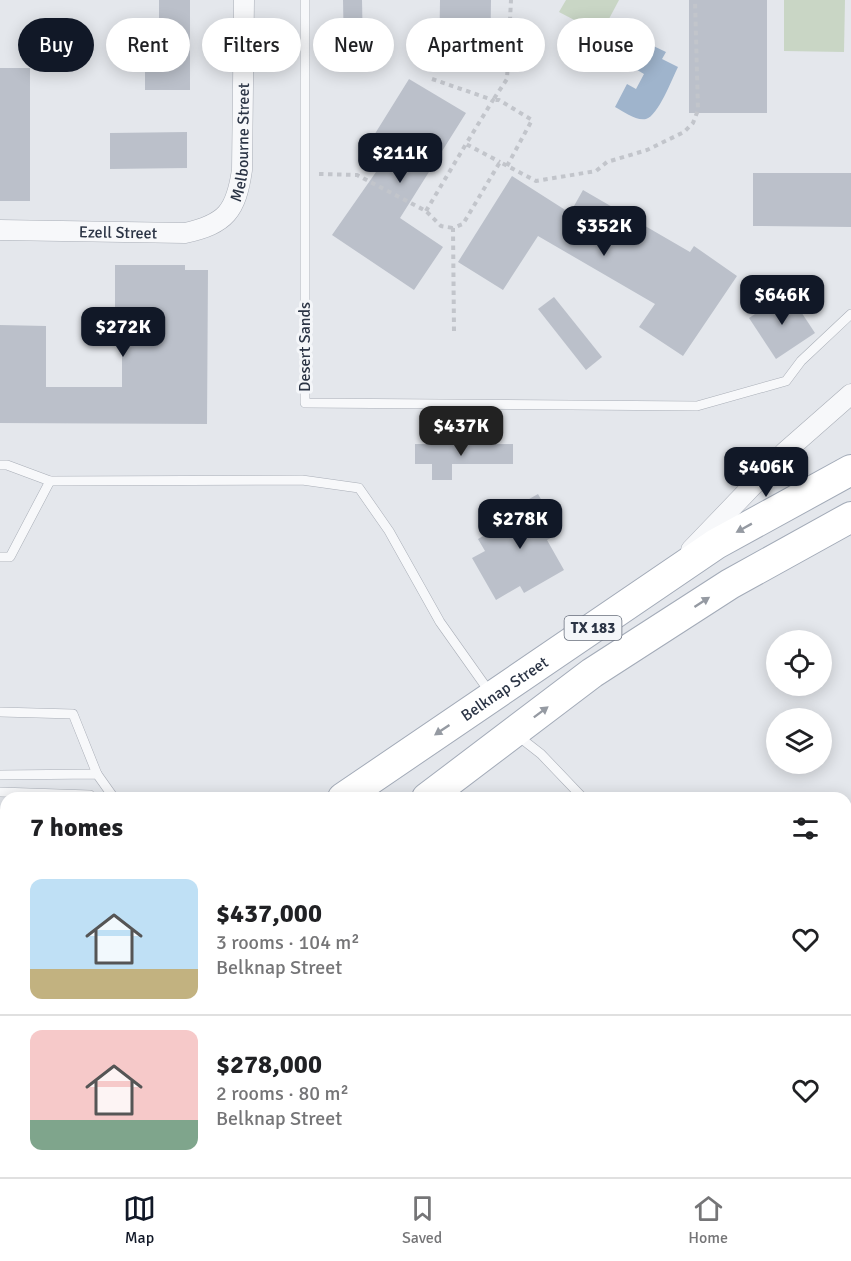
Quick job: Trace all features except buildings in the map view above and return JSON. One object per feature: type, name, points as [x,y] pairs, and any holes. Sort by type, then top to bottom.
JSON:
[{"type":"main road","name":"Belknap Street","points":[[353,792],[716,544],[851,470]]},
{"type":"main road","name":"TX 183","points":[[435,792],[592,673],[730,584],[851,517]]},
{"type":"street","name":"Melbourne Street","points":[[230,210],[238,193],[242,170],[244,0]]},
{"type":"street","name":"Ezell Street","points":[[0,230],[185,232],[205,228],[222,221],[230,210]]},
{"type":"street","points":[[660,582],[785,452],[851,394]]},
{"type":"lane","name":"Desert Sands","points":[[305,0],[303,173],[305,403],[697,406],[786,381],[801,361],[851,314]]},
{"type":"lane","points":[[0,465],[50,481],[302,480],[359,488],[389,531],[440,622],[492,696]]},
{"type":"lane","points":[[0,557],[10,557],[50,481]]},
{"type":"lane","points":[[0,712],[73,714],[97,774],[110,792]]},
{"type":"lane","points":[[514,732],[541,754],[577,792]]},
{"type":"lane","points":[[0,775],[97,774]]},
{"type":"path","points":[[426,211],[507,79],[511,0]]},
{"type":"path","points":[[466,144],[536,181],[544,181],[577,172],[596,171],[607,162],[647,150],[684,132],[693,123],[698,110],[695,0]]},
{"type":"path","points":[[432,79],[499,100],[532,120],[507,166]]},
{"type":"path","points":[[303,173],[357,175],[426,211],[441,226],[453,228],[462,224],[500,162]]},
{"type":"path","points":[[453,228],[454,332]]},
{"type":"green space","points":[[566,0],[619,0],[609,18],[570,18],[559,12]]},
{"type":"green space","points":[[784,0],[845,0],[844,52],[784,51]]},
{"type":"water","points":[[655,47],[666,52],[662,59],[678,67],[655,111],[646,119],[638,119],[615,107],[627,84],[636,89],[644,74],[641,72],[655,72]]}]
